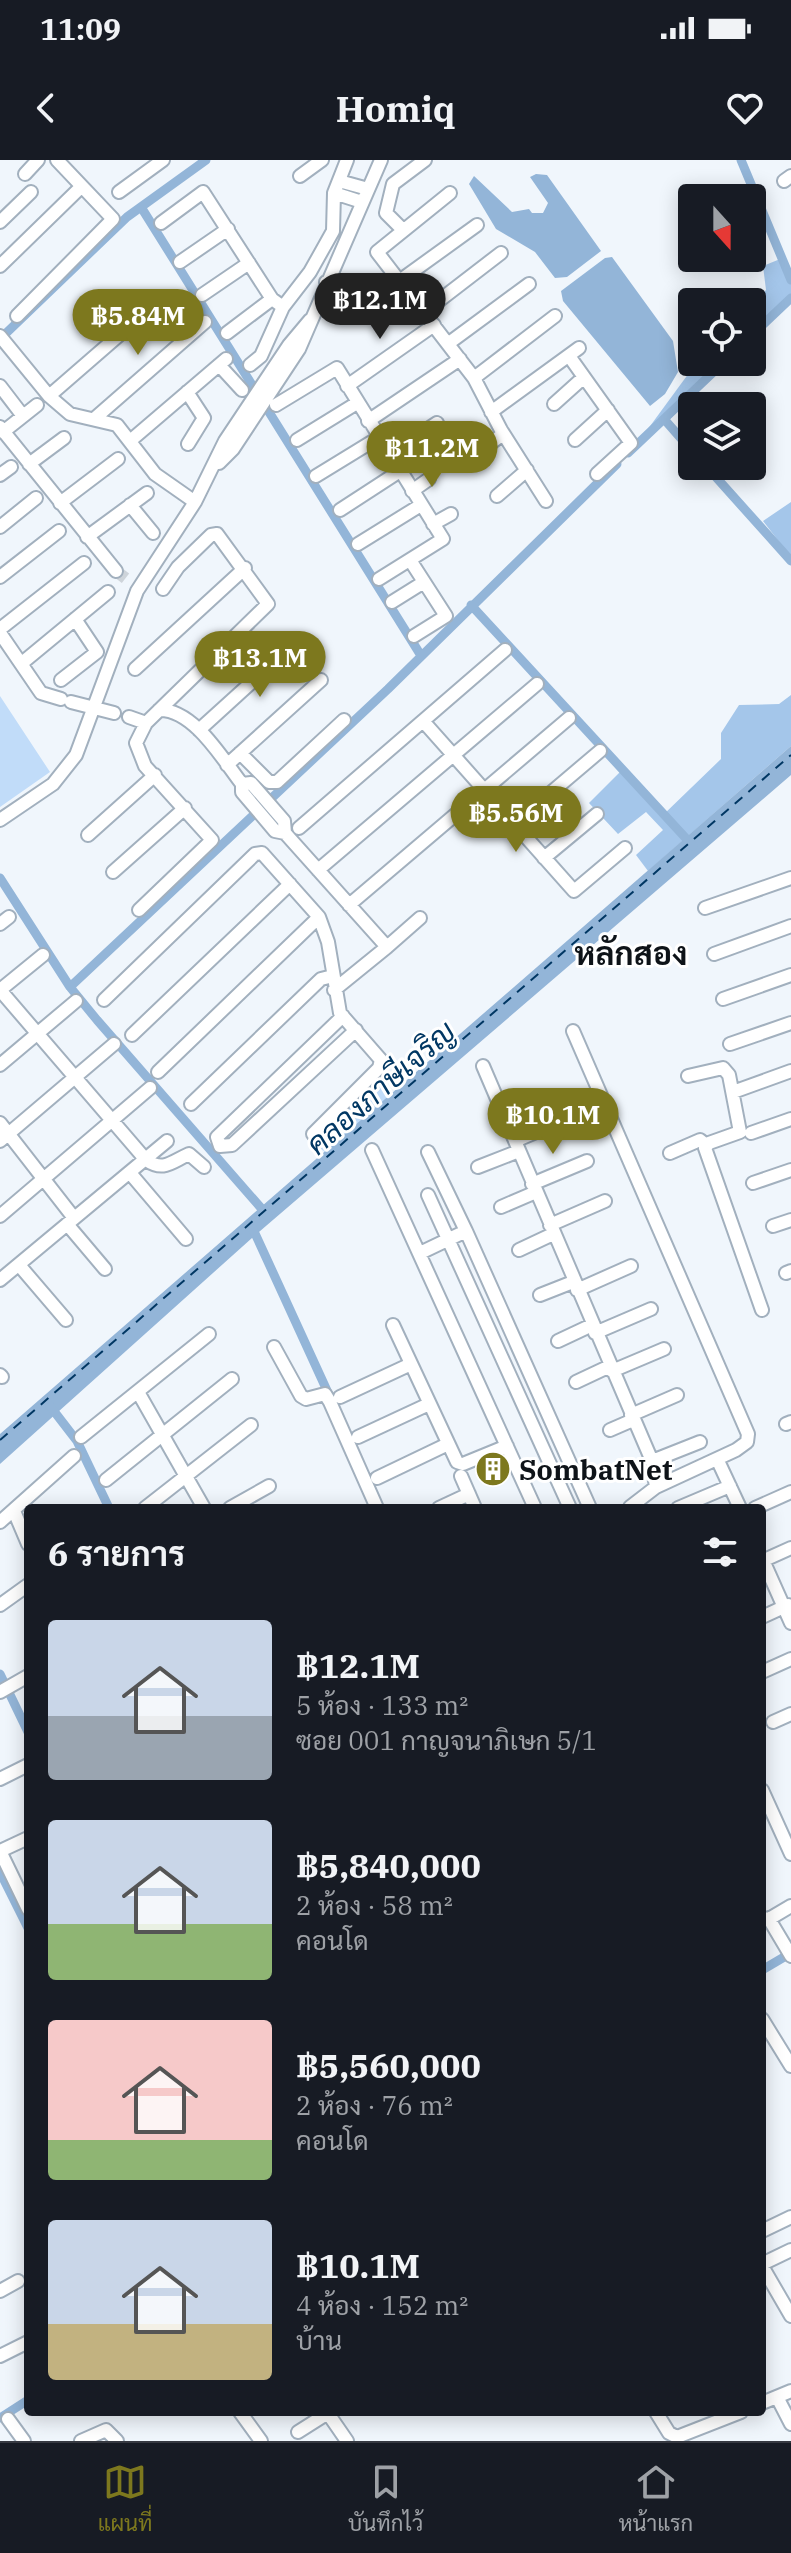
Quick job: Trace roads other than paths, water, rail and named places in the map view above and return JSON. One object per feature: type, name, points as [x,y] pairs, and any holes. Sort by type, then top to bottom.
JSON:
[{"type":"street","points":[[25,174],[38,160]]},
{"type":"street","points":[[17,316],[113,219],[57,160]]},
{"type":"street","points":[[119,192],[163,160]]},
{"type":"street","points":[[300,176],[322,160]]},
{"type":"street","points":[[227,333],[278,303],[310,272],[333,231],[337,187],[347,160]]},
{"type":"street","points":[[0,820],[58,778],[76,755],[133,586],[195,502],[211,471],[310,320],[381,160]]},
{"type":"street","points":[[402,229],[386,213],[393,184],[425,160]]},
{"type":"street","points":[[0,266],[81,187]]},
{"type":"street","points":[[337,187],[365,195]]},
{"type":"street","points":[[0,222],[31,192]]},
{"type":"street","points":[[161,223],[203,192],[278,303]]},
{"type":"street","points":[[450,193],[377,252],[474,378],[503,434],[546,501]]},
{"type":"street","points":[[326,282],[358,299],[368,300],[400,284],[477,225]]},
{"type":"street","points":[[180,262],[228,229]]},
{"type":"street","points":[[423,313],[501,253]]},
{"type":"street","points":[[202,295],[249,263]]},
{"type":"street","points":[[449,343],[529,284]]},
{"type":"street","points":[[250,365],[261,356],[278,303]]},
{"type":"street","points":[[474,378],[555,316]]},
{"type":"street","points":[[94,419],[205,322]]},
{"type":"street","points":[[347,386],[434,325]]},
{"type":"street","points":[[49,396],[125,330]]},
{"type":"street","points":[[0,336],[49,396],[70,414],[117,425],[155,474],[195,502]]},
{"type":"street","points":[[491,412],[574,352],[584,377],[631,443],[597,474]]},
{"type":"street","points":[[368,421],[460,359]]},
{"type":"street","points":[[130,441],[223,362],[242,390]]},
{"type":"street","points":[[276,405],[337,368],[443,539],[379,579]]},
{"type":"street","points":[[554,404],[584,377]]},
{"type":"street","points":[[0,386],[23,416]]},
{"type":"street","points":[[187,392],[204,418],[188,444]]},
{"type":"street","points":[[297,440],[357,403]]},
{"type":"street","points":[[37,405],[2,429],[116,571]]},
{"type":"street","points":[[575,440],[608,410]]},
{"type":"street","points":[[389,455],[437,423]]},
{"type":"street","points":[[471,458],[503,434]]},
{"type":"street","points":[[29,464],[64,438]]},
{"type":"street","points":[[316,476],[378,438]]},
{"type":"street","points":[[60,503],[118,459]]},
{"type":"street","points":[[497,496],[527,470]]},
{"type":"street","points":[[340,510],[400,471]]},
{"type":"street","points":[[412,491],[429,479]]},
{"type":"street","points":[[87,537],[147,493]]},
{"type":"street","points":[[0,527],[36,498]]},
{"type":"street","points":[[130,505],[153,533]]},
{"type":"street","points":[[358,544],[421,505]]},
{"type":"street","points":[[433,524],[451,514]]},
{"type":"street","points":[[0,577],[59,531]]},
{"type":"street","points":[[139,910],[212,842],[139,755],[136,743],[146,723],[267,607],[245,568],[221,535],[211,535],[178,567],[163,589]]},
{"type":"street","points":[[410,560],[446,616],[414,636]]},
{"type":"street","points":[[84,563],[0,631],[41,693],[114,713]]},
{"type":"street","points":[[135,669],[245,568]]},
{"type":"street","points":[[392,602],[424,582]]},
{"type":"street","points":[[22,663],[108,592]]},
{"type":"street","points":[[61,680],[97,652],[75,619]]},
{"type":"street","points":[[199,730],[297,641]]},
{"type":"street","points":[[299,828],[505,650]]},
{"type":"street","points":[[227,765],[321,680]]},
{"type":"street","points":[[318,870],[537,684]]},
{"type":"street","points":[[159,710],[178,714],[199,730],[387,947]]},
{"type":"street","points":[[129,717],[146,723]]},
{"type":"street","points":[[349,905],[569,718]]},
{"type":"street","points":[[240,753],[269,782],[274,783],[344,720]]},
{"type":"street","points":[[423,721],[574,891],[625,848]]},
{"type":"street","points":[[514,824],[600,751]]},
{"type":"street","points":[[88,835],[155,775]]},
{"type":"street","points":[[113,872],[185,808]]},
{"type":"street","points":[[544,858],[597,814]]},
{"type":"street","points":[[104,1000],[255,854],[266,856],[319,917],[328,942],[334,990],[343,1016],[381,1060],[379,1068],[313,1134]]},
{"type":"street","points":[[705,908],[791,878]]},
{"type":"street","points":[[132,1035],[290,884]]},
{"type":"street","points":[[158,1072],[319,917]]},
{"type":"street","points":[[334,990],[420,918]]},
{"type":"street","points":[[714,954],[791,926]]},
{"type":"street","points":[[43,955],[0,990],[146,1160],[157,1168],[165,1167],[189,1154],[204,1167]]},
{"type":"street","points":[[723,999],[791,975]]},
{"type":"street","points":[[191,1104],[321,979],[333,976]]},
{"type":"street","points":[[0,1065],[76,1001]]},
{"type":"street","points":[[343,1016],[217,1137],[220,1146],[232,1145],[356,1030]]},
{"type":"street","points":[[730,1044],[791,1023]]},
{"type":"street","points":[[573,1031],[748,1434],[747,1442],[736,1450],[656,1487],[634,1504]]},
{"type":"street","points":[[105,1269],[71,1221],[46,1178],[3,1133],[114,1044]]},
{"type":"street","points":[[483,1066],[652,1461],[656,1487]]},
{"type":"street","points":[[688,1076],[727,1070],[733,1092],[740,1132],[706,1145]]},
{"type":"street","points":[[733,1092],[791,1071]]},
{"type":"street","points":[[0,1216],[150,1088]]},
{"type":"street","points":[[478,1167],[567,1119]]},
{"type":"street","points":[[751,1133],[791,1119]]},
{"type":"street","points":[[670,1153],[700,1140],[706,1145],[762,1310]]},
{"type":"street","points":[[0,1280],[167,1141]]},
{"type":"street","points":[[372,1150],[533,1504]]},
{"type":"street","points":[[428,1152],[588,1504]]},
{"type":"street","points":[[501,1207],[587,1161]]},
{"type":"street","points":[[753,1183],[791,1170]]},
{"type":"street","points":[[130,1173],[186,1239]]},
{"type":"street","points":[[428,1195],[568,1504]]},
{"type":"street","points":[[519,1250],[551,1229],[605,1201]]},
{"type":"street","points":[[773,1226],[791,1220]]},
{"type":"street","points":[[420,1253],[466,1231]]},
{"type":"street","points":[[19,1265],[66,1320]]},
{"type":"street","points":[[540,1295],[631,1266]]},
{"type":"street","points":[[558,1341],[651,1309]]},
{"type":"street","points":[[393,1325],[459,1464],[507,1446]]},
{"type":"street","points":[[81,1437],[209,1334]]},
{"type":"street","points":[[274,1347],[301,1396],[306,1399],[325,1394],[375,1504]]},
{"type":"street","points":[[576,1382],[664,1349]]},
{"type":"street","points":[[340,1397],[411,1364]]},
{"type":"street","points":[[106,1480],[232,1379]]},
{"type":"street","points":[[138,1392],[202,1504]]},
{"type":"street","points":[[610,1430],[677,1395]]},
{"type":"street","points":[[358,1437],[429,1404]]},
{"type":"street","points":[[150,1504],[251,1425]]},
{"type":"street","points":[[652,1461],[700,1442]]},
{"type":"street","points":[[377,1478],[448,1444]]},
{"type":"street","points":[[0,1522],[74,1456]]},
{"type":"street","points":[[719,1463],[738,1504]]},
{"type":"street","points":[[461,1476],[473,1504]]},
{"type":"street","points":[[237,1504],[269,1486]]},
{"type":"street","points":[[687,1504],[730,1486]]},
{"type":"street","points":[[764,1504],[791,1492]]},
{"type":"street","points":[[448,1504],[469,1494]]},
{"type":"street","points":[[14,1511],[24,1535]]},
{"type":"street","points":[[766,1558],[791,1548]]},
{"type":"street","points":[[766,1567],[787,1605],[791,1623]]},
{"type":"street","points":[[0,1605],[24,1588]]},
{"type":"street","points":[[766,1615],[787,1605]]},
{"type":"street","points":[[766,1670],[791,1659]]},
{"type":"street","points":[[5,1689],[24,1678]]},
{"type":"street","points":[[773,1722],[791,1714]]},
{"type":"street","points":[[0,1779],[24,1767]]},
{"type":"street","points":[[766,1799],[791,1854]]},
{"type":"street","points":[[24,1840],[0,1851],[24,1901]]},
{"type":"street","points":[[790,1953],[766,1919],[791,1906]]},
{"type":"street","points":[[766,2025],[791,2066]]},
{"type":"street","points":[[766,2229],[791,2217]]},
{"type":"street","points":[[766,2263],[791,2250]]},
{"type":"street","points":[[766,2272],[791,2316]]},
{"type":"street","points":[[0,2291],[18,2281]]},
{"type":"street","points":[[0,2356],[24,2344]]},
{"type":"street","points":[[766,2401],[791,2391]]},
{"type":"street","points":[[777,2397],[791,2424]]},
{"type":"street","points":[[243,2416],[261,2441]]},
{"type":"street","points":[[298,2432],[322,2416]]},
{"type":"street","points":[[329,2416],[347,2441]]},
{"type":"street","points":[[658,2416],[669,2433],[677,2437],[731,2416]]},
{"type":"street","points":[[8,2419],[24,2441]]},
{"type":"street","points":[[81,2441],[106,2430],[117,2441]]},
{"type":"waterway","points":[[0,339],[127,217],[206,160]]},
{"type":"waterway","points":[[741,160],[791,280]]},
{"type":"waterway","points":[[141,207],[420,654]]},
{"type":"waterway","points":[[766,322],[791,298]]},
{"type":"waterway","points":[[628,453],[709,376]]},
{"type":"waterway","points":[[664,419],[678,435]]},
{"type":"waterway","points":[[70,987],[388,689],[617,464]]},
{"type":"waterway","points":[[719,480],[791,561]]},
{"type":"waterway","points":[[471,605],[693,846]]},
{"type":"waterway","points":[[0,878],[70,987],[268,1216]]},
{"type":"waterway","points":[[253,1229],[330,1397]]},
{"type":"waterway","points":[[50,1406],[77,1441],[107,1504]]},
{"type":"waterway","points":[[0,1674],[24,1724]]},
{"type":"waterway","points":[[0,1872],[24,1920]]},
{"type":"waterway","points":[[766,1968],[791,1953]]},
{"type":"waterway","points":[[0,2418],[24,2403]]},
{"type":"tunnel","points":[[116,571],[129,581]]},
{"type":"place","name":"SombatNet","points":[[493,1469]]},
{"type":"district","name":"หลักสอง","points":[[631,953]]},
{"type":"water label","name":"คลองภาษีเจริญ","points":[[380,1087]]}]
